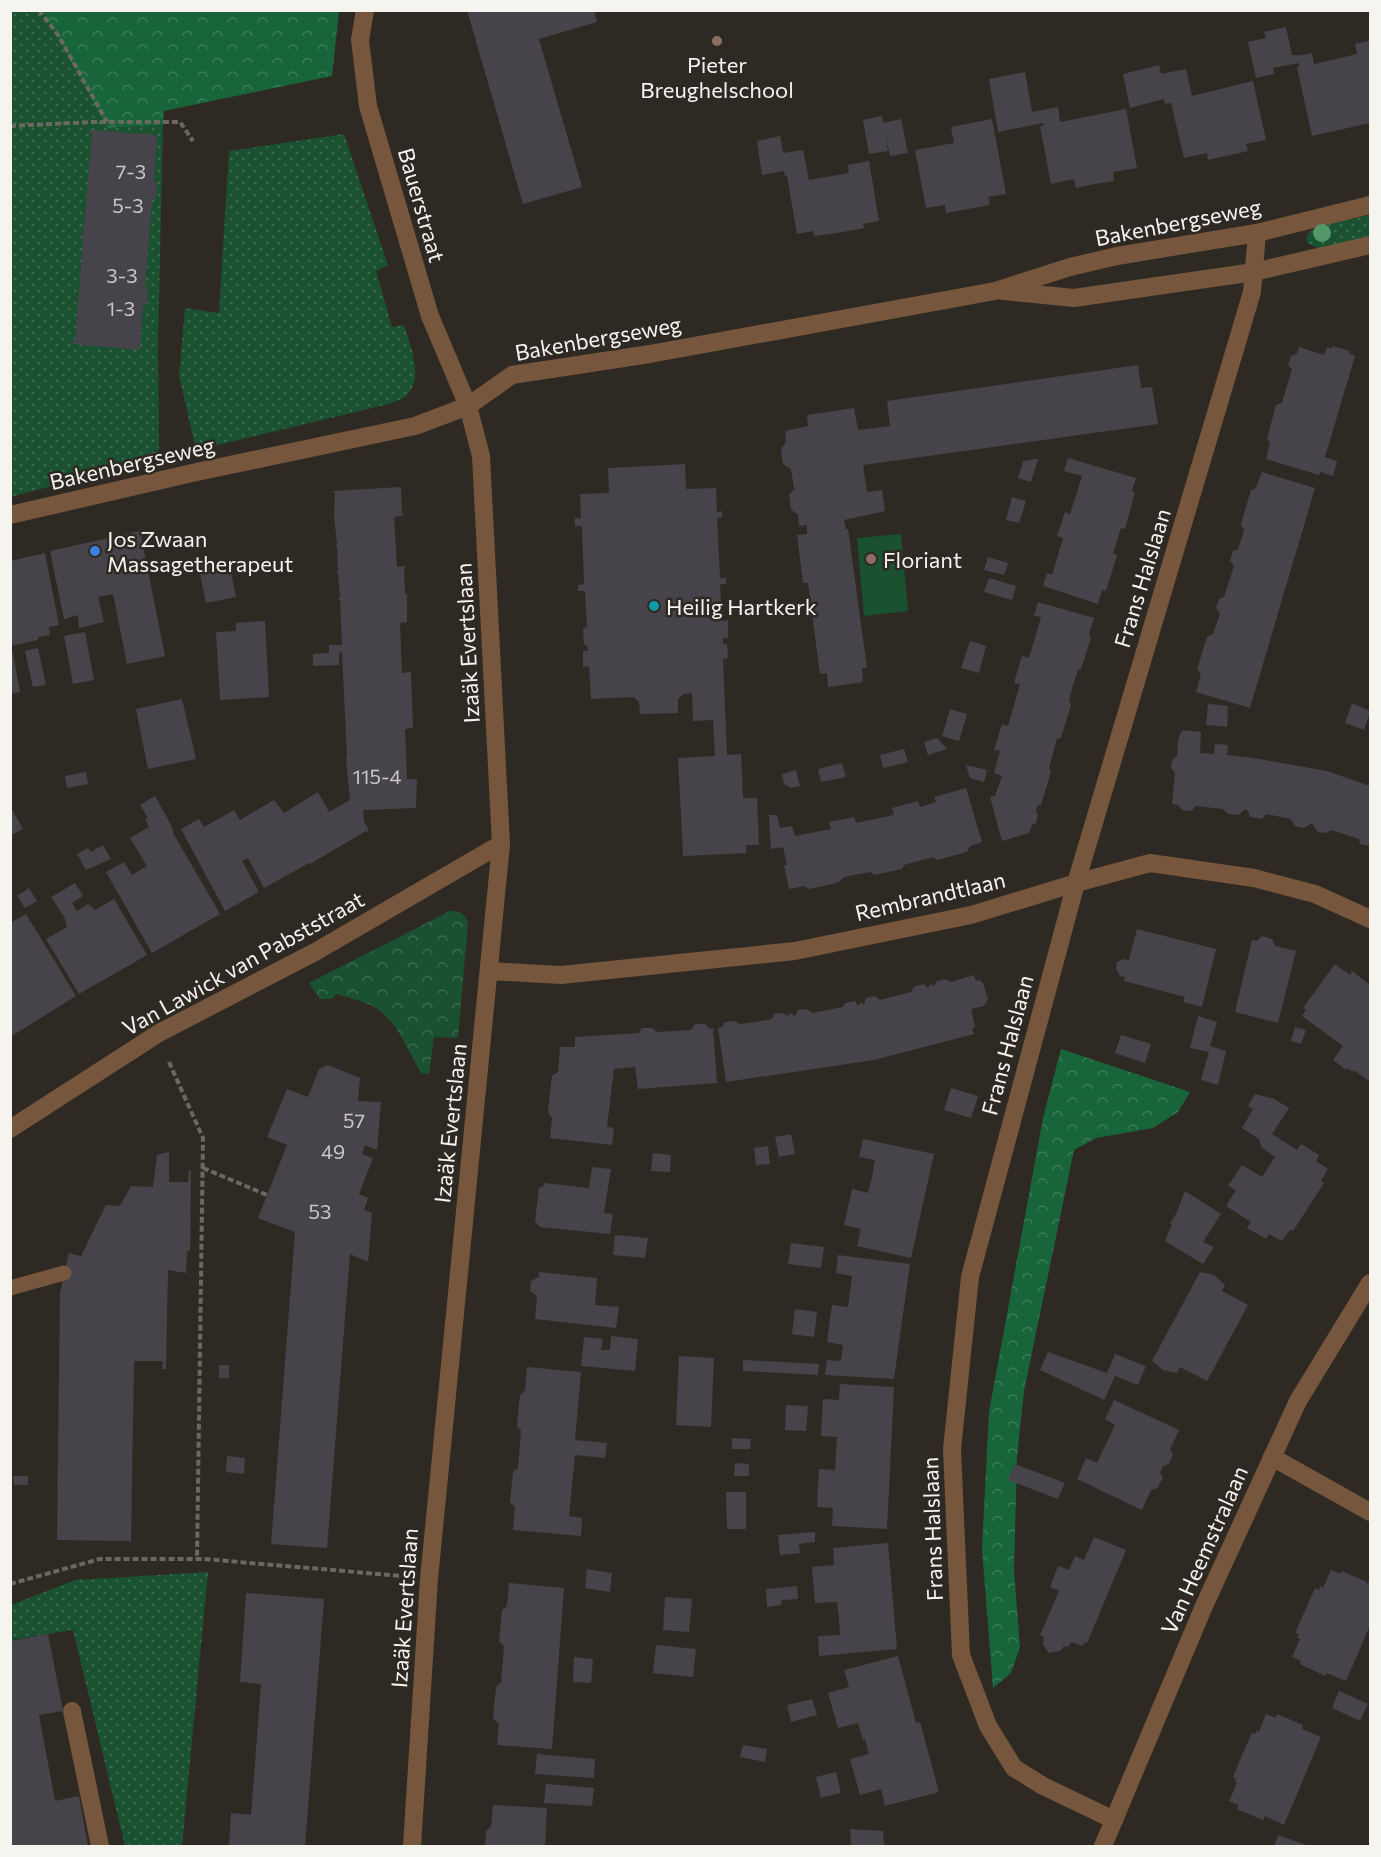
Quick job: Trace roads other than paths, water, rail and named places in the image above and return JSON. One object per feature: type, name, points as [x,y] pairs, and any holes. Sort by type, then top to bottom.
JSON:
[{"type":"street","name":"Bauerstraat","points":[[364,10],[360,39],[368,106],[430,316],[468,406]]},
{"type":"street","name":"Bakenbergseweg","points":[[10,514],[415,426],[468,406],[512,375],[650,354],[995,291],[1070,267],[1117,256],[1257,233],[1371,205]]},
{"type":"street","name":"Frans Halslaan","points":[[1114,1820],[1043,1786],[1014,1768],[988,1726],[961,1655],[952,1449],[970,1277],[1076,883],[1252,292],[1257,233]]},
{"type":"street","name":"Bakenbergseweg","points":[[995,291],[1074,298],[1254,272],[1371,245]]},
{"type":"street","name":"Izaäk Evertslaan","points":[[412,1846],[429,1579],[501,844],[481,456],[468,406]]},
{"type":"street","name":"Van Lawick van Pabststraat","points":[[10,1129],[159,1033],[315,952],[501,844]]},
{"type":"street","name":"Rembrandtlaan","points":[[489,971],[561,975],[795,951],[971,915],[1150,863],[1254,878],[1315,894],[1371,920]]},
{"type":"street","name":"Van Heemstralaan","points":[[1103,1846],[1204,1606],[1272,1457],[1299,1401],[1371,1283]]},
{"type":"street","points":[[1272,1457],[1371,1512]]},
{"type":"street","points":[[72,1711],[100,1846]]},
{"type":"lane","points":[[10,1288],[64,1273]]},
{"type":"place","name":"Pieter Breughelschool","points":[[717,41]]},
{"type":"place","name":"Jos Zwaan Massagetherapeut","points":[[95,551]]},
{"type":"place","name":"Floriant","points":[[871,559]]},
{"type":"place","name":"Heilig Hartkerk","points":[[654,606]]}]
